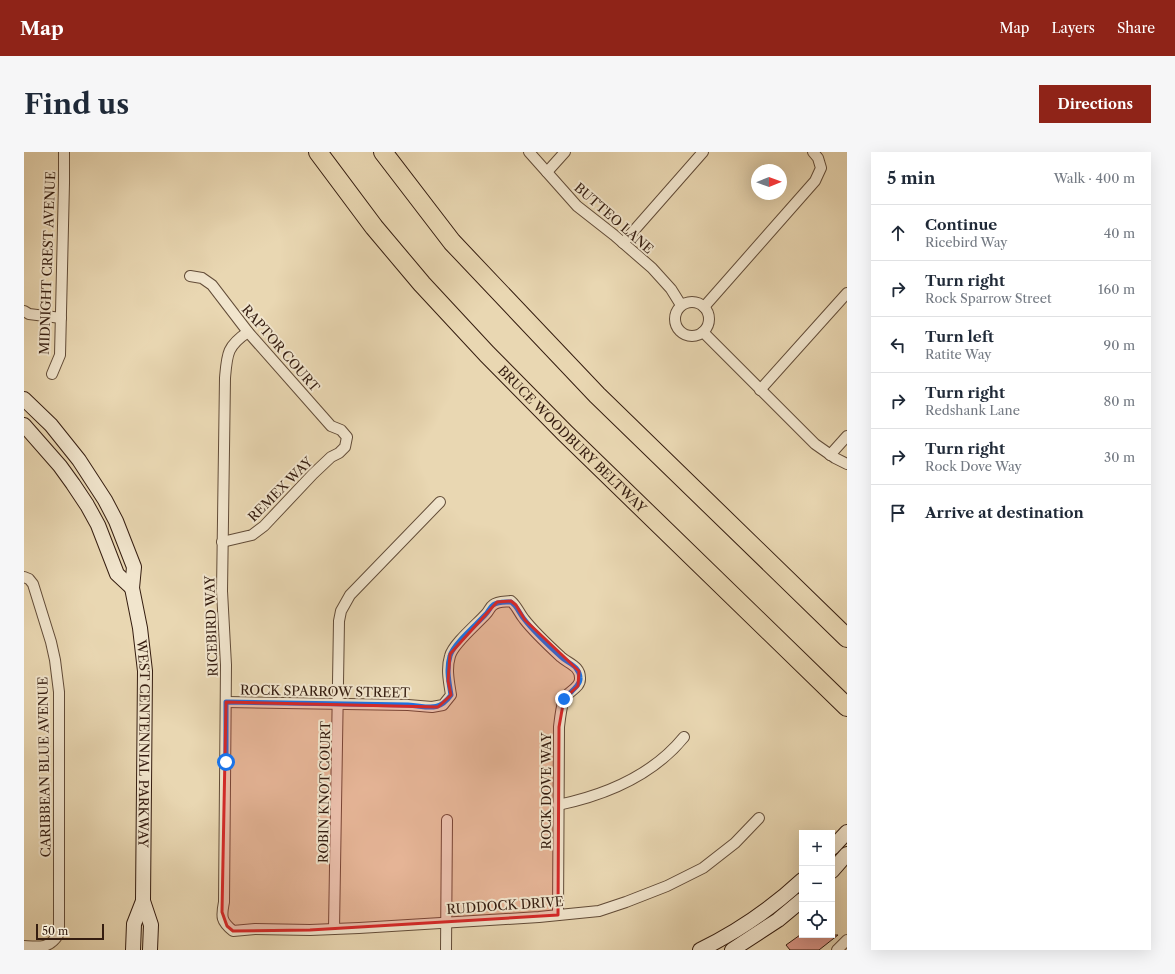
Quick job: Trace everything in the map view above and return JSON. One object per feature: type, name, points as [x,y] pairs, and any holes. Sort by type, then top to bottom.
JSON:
[{"type":"highway","name":"BRUCE WOODBURY BELTWAY","points":[[318,152],[374,227],[422,284],[486,354],[847,707]]},
{"type":"highway","points":[[383,152],[452,242],[576,372],[847,638]]},
{"type":"main road","name":"WEST CENTENNIAL PARKWAY","points":[[24,399],[64,439],[79,460],[105,500],[116,521],[134,567],[132,588],[140,628],[145,671],[143,901],[151,925],[150,950]]},
{"type":"main road","points":[[24,425],[60,466],[87,505],[98,525],[117,574],[132,588]]},
{"type":"main road","points":[[835,845],[847,832]]},
{"type":"main road","points":[[835,868],[847,854]]},
{"type":"main road","points":[[700,950],[722,939],[749,922],[799,883]]},
{"type":"main road","name":"WEST CENTENNIAL PARKWAY","points":[[133,950],[134,924],[143,901]]},
{"type":"main road","points":[[732,950],[772,924],[800,902]]},
{"type":"street","name":"MIDNIGHT CREST AVENUE","points":[[52,374],[60,355],[64,152]]},
{"type":"street","name":"BUTTEO LANE","points":[[529,152],[577,206],[623,243],[662,278],[681,305]]},
{"type":"street","points":[[547,172],[565,152]]},
{"type":"street","points":[[623,243],[703,152]]},
{"type":"street","points":[[704,307],[815,181],[821,168],[818,158],[814,152]]},
{"type":"street","name":"RAPTOR COURT","points":[[190,276],[202,278],[212,285],[248,332],[332,426],[341,430],[347,437],[347,442]]},
{"type":"street","points":[[760,390],[847,293]]},
{"type":"street","points":[[686,302],[693,302],[699,303],[704,307],[708,313],[709,322],[707,328],[703,332],[697,336],[690,336],[684,335],[679,331],[675,325],[674,316],[676,310],[681,305],[686,302]]},
{"type":"street","points":[[24,311],[29,314],[61,318]]},
{"type":"street","name":"RICEBIRD WAY","points":[[227,926],[222,920],[224,902],[226,702],[226,665],[222,591],[225,378],[227,360],[232,346],[237,339],[248,332]]},
{"type":"street","points":[[703,332],[816,444],[830,455],[847,464]]},
{"type":"street","points":[[830,455],[847,436]]},
{"type":"street","name":"REMEX WAY","points":[[222,542],[252,535],[264,526],[313,474],[346,447],[347,442]]},
{"type":"street","name":"ROBIN KNOT COURT","points":[[334,929],[339,621],[341,611],[350,595],[440,502]]},
{"type":"street","name":"CARIBBEAN BLUE AVENUE","points":[[24,577],[29,579],[33,584],[51,642],[59,692],[58,935],[49,945],[24,946]]},
{"type":"street","name":"ROCK DOVE WAY","points":[[446,702],[451,695],[448,681],[450,654],[467,633],[490,610],[492,605],[497,602],[511,602],[516,605],[525,620],[561,657],[575,666],[579,671],[581,680],[578,686],[564,699],[560,714],[558,915]]},
{"type":"street","name":"ROCK SPARROW STREET","points":[[226,702],[408,705],[438,707],[446,702]]},
{"type":"street","points":[[558,805],[599,794],[639,775],[662,760],[684,737]]},
{"type":"street","name":"RUDDOCK DRIVE","points":[[227,926],[233,931],[255,929],[334,929],[539,917],[599,911],[667,886],[703,868],[735,842],[759,818]]},
{"type":"street","points":[[446,950],[447,820]]},
{"type":"street","points":[[837,950],[847,940]]},
{"type":"highlighted area","points":[[511,601],[516,605],[525,620],[579,671],[578,686],[564,699],[559,727],[558,915],[310,930],[233,931],[227,926],[222,912],[226,702],[438,707],[451,695],[448,681],[450,654],[497,602]]},
{"type":"building","points":[[799,936],[799,938],[834,938],[819,950],[790,950],[786,945]]},
{"type":"route","points":[[226,762],[226,702],[408,705],[432,707],[443,705],[451,695],[448,681],[450,654],[467,633],[490,610],[492,605],[497,602],[511,602],[516,605],[520,614],[525,620],[561,657],[568,663],[575,666],[579,671],[581,680],[578,686],[564,699]]}]
